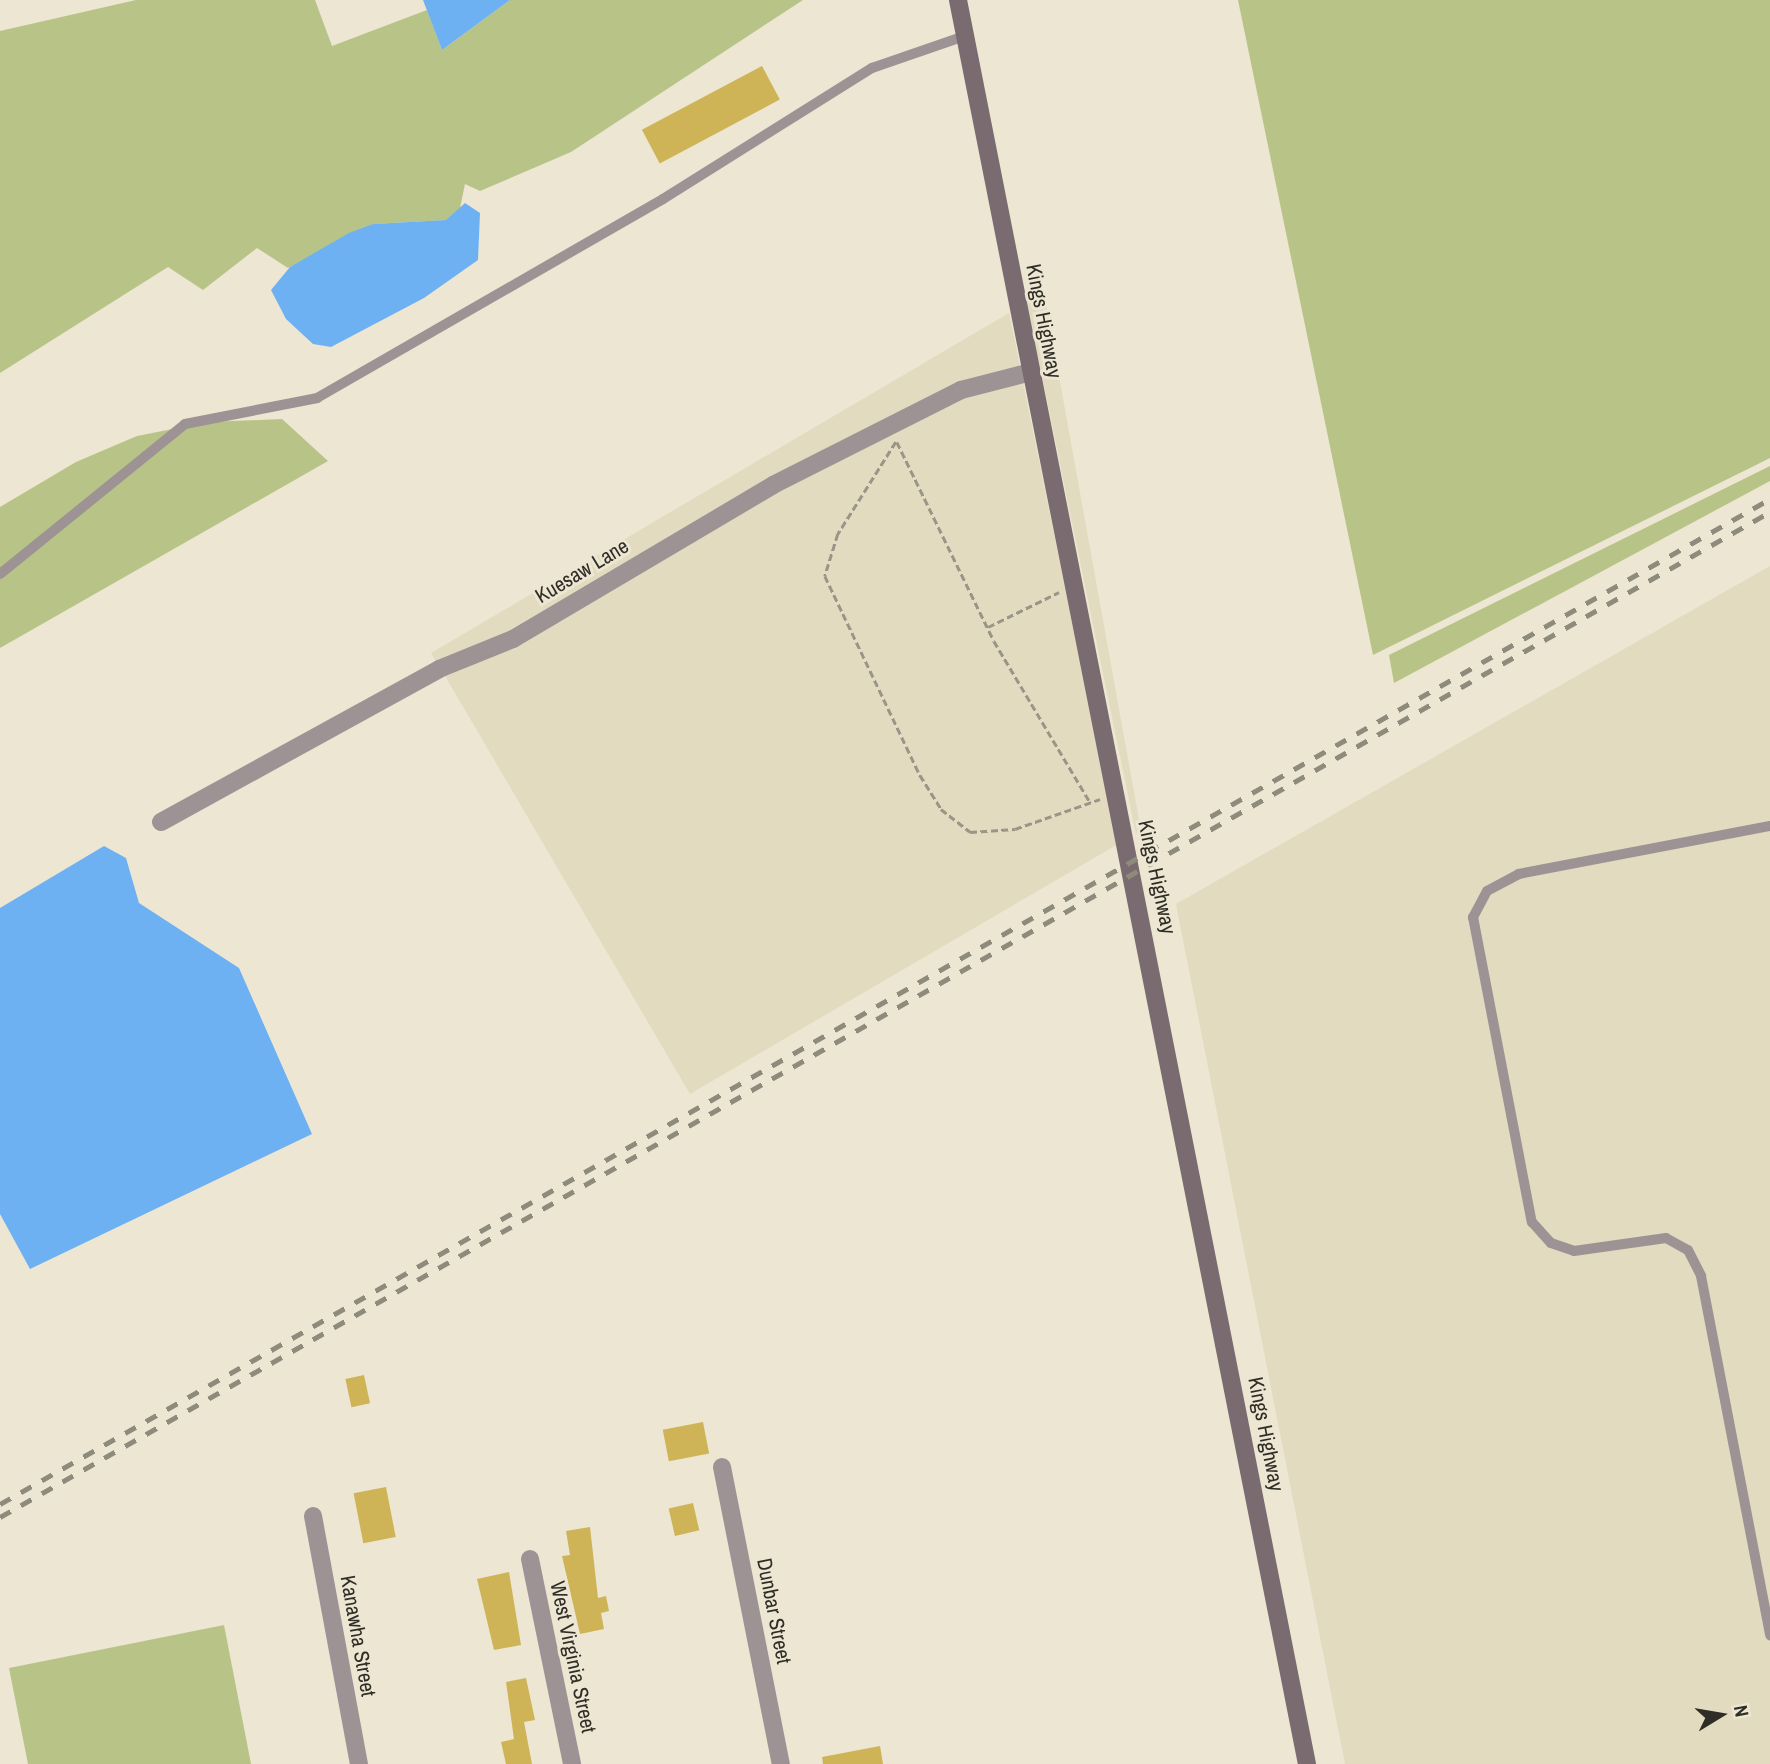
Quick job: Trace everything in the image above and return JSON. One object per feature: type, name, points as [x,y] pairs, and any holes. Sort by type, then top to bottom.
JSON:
[{"type":"street","name":"Kings Highway","points":[[958,0],[1307,1764]]},
{"type":"street","name":"Kuesaw Lane","points":[[161,822],[439,669],[513,639],[773,485],[961,390],[1031,372]]},
{"type":"street","name":"Dunbar Street","points":[[722,1467],[781,1764]]},
{"type":"street","name":"Kanawha Street","points":[[313,1516],[359,1764]]},
{"type":"street","name":"West Virginia Street","points":[[530,1559],[572,1764]]},
{"type":"lane","points":[[0,574],[185,424],[317,398],[663,199],[872,68],[965,36]]},
{"type":"lane","points":[[1770,826],[1519,874],[1486,891],[1473,917],[1532,1222],[1551,1243],[1574,1251],[1666,1238],[1688,1250],[1702,1276],[1770,1635]]},
{"type":"path","points":[[915,413],[838,534],[825,576],[920,775],[941,809],[970,832],[1016,829],[1116,792]]},
{"type":"path","points":[[897,442],[988,627],[1090,803]]},
{"type":"path","points":[[988,627],[1074,584]]},
{"type":"shaded area","points":[[1044,293],[1141,831],[1136,834],[1027,303]]},
{"type":"shaded area","points":[[1009,313],[1020,366],[957,382],[768,478],[508,631],[436,661],[431,653]]},
{"type":"shaded area","points":[[1023,383],[1118,844],[690,1094],[445,676],[517,647],[778,492],[965,398]]},
{"type":"shaded area","points":[[1770,566],[1770,1764],[1345,1764],[1176,904]]},
{"type":"green space","points":[[136,0],[315,0],[332,46],[427,10],[442,50],[510,0],[803,0],[571,152],[480,191],[465,184],[460,208],[447,220],[373,224],[288,268],[257,248],[203,290],[168,267],[0,373],[0,31]]},
{"type":"green space","points":[[1238,0],[1770,0],[1770,458],[1373,655]]},
{"type":"green space","points":[[282,419],[328,461],[0,648],[0,507],[76,462],[137,436],[208,422]]},
{"type":"green space","points":[[1770,466],[1770,481],[1394,683],[1389,655]]},
{"type":"green space","points":[[224,1625],[251,1764],[28,1764],[9,1668]]},
{"type":"water","points":[[423,0],[510,0],[442,50]]},
{"type":"water","points":[[465,203],[480,213],[478,260],[424,298],[331,347],[313,344],[286,319],[271,290],[290,267],[349,233],[373,224],[446,220]]},
{"type":"water","points":[[104,846],[126,858],[139,903],[239,968],[312,1134],[30,1269],[0,1214],[0,908]]},
{"type":"building","points":[[762,66],[780,100],[660,163],[642,130]]},
{"type":"building","points":[[364,1375],[370,1403],[351,1407],[345,1379]]},
{"type":"building","points":[[703,1422],[709,1453],[669,1461],[663,1430]]},
{"type":"building","points":[[386,1487],[396,1537],[363,1543],[354,1493]]},
{"type":"building","points":[[693,1503],[699,1530],[675,1536],[669,1509]]},
{"type":"building","points":[[590,1527],[598,1598],[606,1596],[609,1611],[601,1613],[604,1629],[580,1634],[562,1556],[570,1555],[566,1531]]},
{"type":"building","points":[[509,1572],[521,1645],[494,1650],[477,1579]]},
{"type":"building","points":[[526,1678],[535,1720],[524,1722],[532,1764],[506,1764],[501,1742],[514,1739],[506,1682]]},
{"type":"building","points":[[880,1746],[883,1764],[823,1764],[822,1757]]},
{"type":"railway","points":[[0,1504],[1770,499]]},
{"type":"railway","points":[[0,1517],[1770,512]]}]
